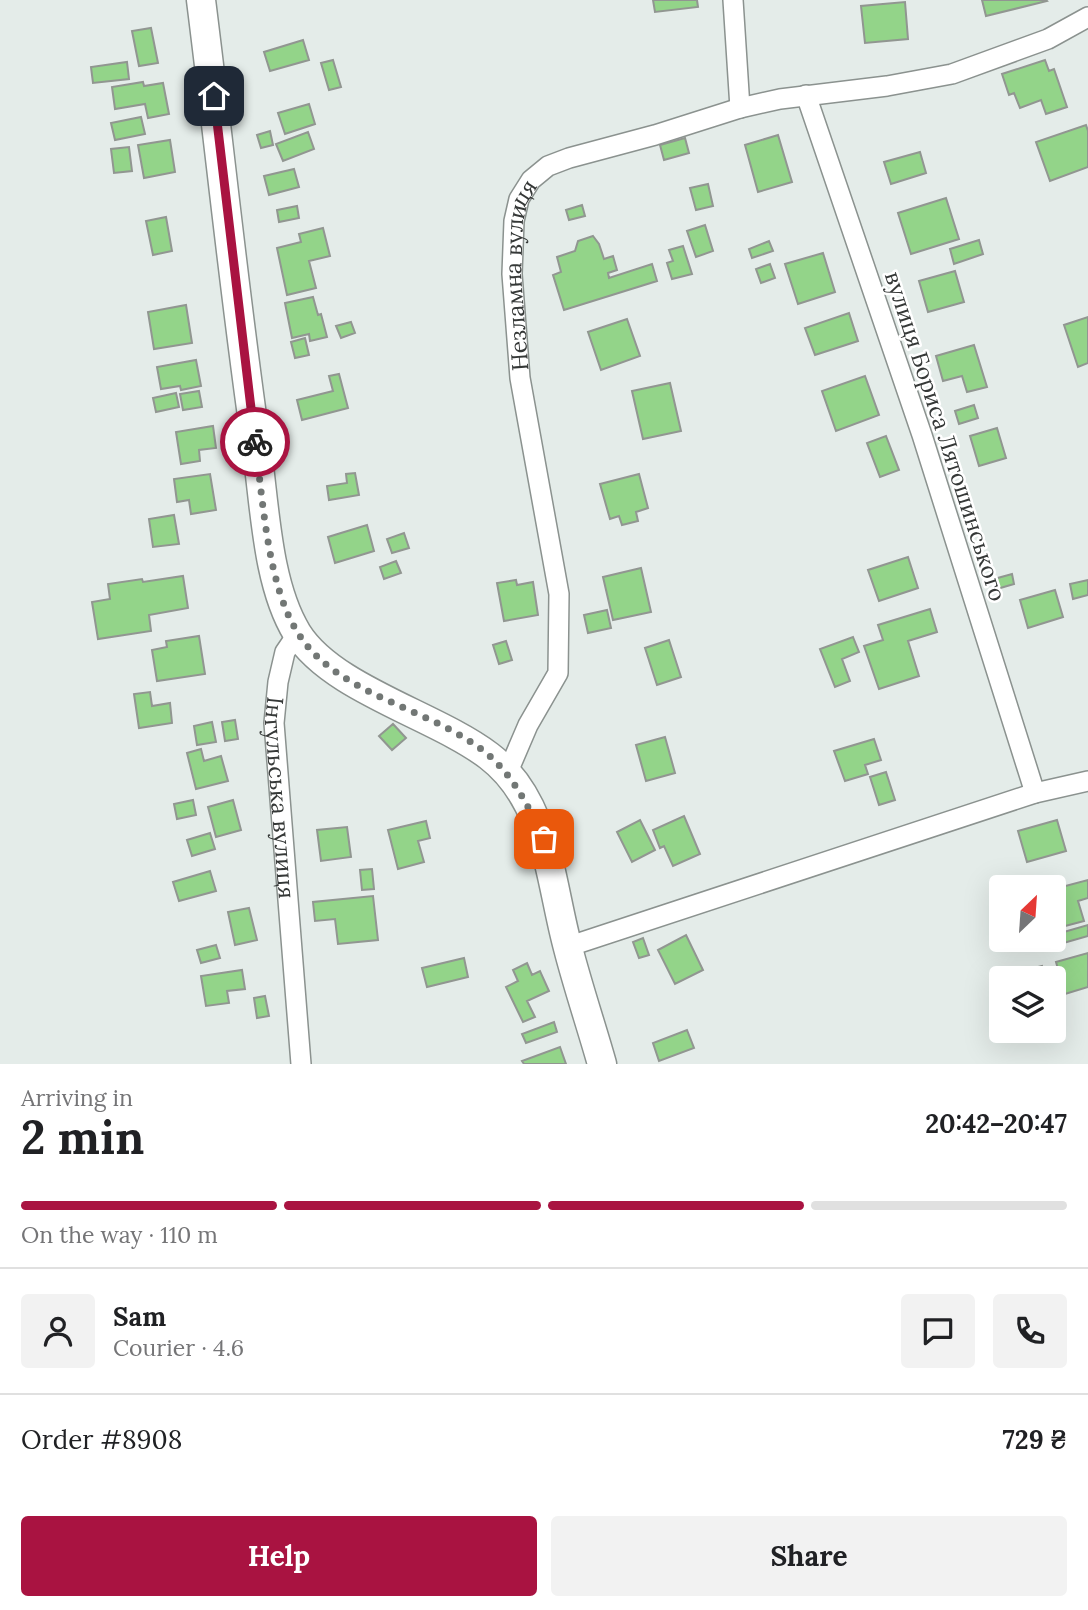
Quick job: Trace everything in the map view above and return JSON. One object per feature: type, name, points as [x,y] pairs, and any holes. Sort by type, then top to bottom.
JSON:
[{"type":"street","points":[[201,0],[248,387],[271,554],[283,602],[298,633],[319,659],[355,682],[459,736],[491,757],[522,794],[544,839],[567,947],[602,1064]]},
{"type":"street","points":[[733,0],[740,108]]},
{"type":"street","name":"Незламна вулиця","points":[[507,774],[528,724],[558,673],[559,594],[520,378],[512,274],[514,220],[519,199],[531,180],[548,166],[740,108],[806,95],[887,86],[952,74],[1048,38],[1088,17]]},
{"type":"street","name":"вулиця Бориса Лятошинського","points":[[806,95],[922,435],[1035,793]]},
{"type":"street","name":"Інгульська вулиця","points":[[298,633],[285,652],[278,682],[274,723],[301,1064]]},
{"type":"street","points":[[567,947],[1035,793],[1088,781]]},
{"type":"building","points":[[653,0],[697,0],[698,7],[655,12]]},
{"type":"building","points":[[982,0],[1046,0],[1047,1],[986,16]]},
{"type":"building","points":[[905,2],[908,39],[865,43],[861,6]]},
{"type":"building","points":[[151,28],[158,63],[139,66],[132,31]]},
{"type":"building","points":[[303,40],[309,60],[270,71],[264,52]]},
{"type":"building","points":[[333,60],[341,87],[329,90],[321,63]]},
{"type":"building","points":[[1045,60],[1049,71],[1054,69],[1067,107],[1046,114],[1041,100],[1020,108],[1014,93],[1009,95],[1002,74]]},
{"type":"building","points":[[127,62],[129,79],[93,83],[91,67]]},
{"type":"building","points":[[143,82],[144,86],[163,83],[169,114],[148,118],[145,104],[115,109],[112,87]]},
{"type":"building","points":[[309,104],[315,124],[285,134],[278,113]]},
{"type":"building","points":[[141,117],[145,134],[115,140],[111,123]]},
{"type":"building","points":[[1086,125],[1088,167],[1050,181],[1036,142]]},
{"type":"building","points":[[270,131],[273,145],[261,148],[257,135]]},
{"type":"building","points":[[308,132],[314,149],[283,161],[276,144]]},
{"type":"building","points":[[778,135],[792,182],[758,192],[745,145]]},
{"type":"building","points":[[685,138],[689,153],[664,160],[660,145]]},
{"type":"building","points":[[170,140],[175,172],[144,178],[138,145]]},
{"type":"building","points":[[129,147],[132,171],[114,173],[111,149]]},
{"type":"building","points":[[920,152],[926,173],[891,184],[884,162]]},
{"type":"building","points":[[294,169],[299,187],[269,195],[264,176]]},
{"type":"building","points":[[708,184],[713,206],[696,210],[690,188]]},
{"type":"building","points":[[946,198],[959,239],[911,254],[898,213]]},
{"type":"building","points":[[582,205],[585,216],[569,220],[566,210]]},
{"type":"building","points":[[297,206],[299,218],[279,222],[277,210]]},
{"type":"building","points":[[166,217],[172,251],[153,255],[146,221]]},
{"type":"building","points":[[705,225],[713,251],[696,257],[687,231]]},
{"type":"building","points":[[323,228],[330,256],[309,261],[316,288],[287,295],[277,248],[301,242],[299,234]]},
{"type":"building","points":[[593,236],[604,259],[613,256],[617,270],[608,273],[609,278],[652,264],[657,281],[564,310],[553,275],[561,272],[557,257],[575,251],[578,241]]},
{"type":"building","points":[[979,240],[983,254],[954,264],[950,249]]},
{"type":"building","points":[[769,241],[773,251],[752,258],[749,249]]},
{"type":"building","points":[[683,246],[692,274],[672,279],[667,263],[673,261],[669,250]]},
{"type":"building","points":[[823,253],[835,292],[798,304],[785,264]]},
{"type":"building","points":[[770,264],[775,278],[761,283],[756,269]]},
{"type":"building","points":[[955,271],[964,302],[928,312],[919,281]]},
{"type":"building","points":[[313,297],[327,337],[310,341],[309,334],[292,338],[285,303]]},
{"type":"building","points":[[186,305],[192,343],[154,349],[148,312]]},
{"type":"building","points":[[849,313],[858,341],[815,355],[805,328]]},
{"type":"building","points":[[1088,317],[1088,363],[1078,367],[1064,325]]},
{"type":"building","points":[[627,319],[640,356],[601,370],[588,332]]},
{"type":"building","points":[[351,322],[355,333],[341,338],[336,326]]},
{"type":"building","points":[[305,338],[309,355],[295,358],[291,342]]},
{"type":"building","points":[[974,345],[987,387],[967,392],[962,376],[943,381],[936,356]]},
{"type":"building","points":[[196,360],[201,386],[181,390],[180,386],[161,389],[157,367]]},
{"type":"building","points":[[339,374],[348,408],[302,420],[297,400],[333,391],[329,376]]},
{"type":"building","points":[[865,376],[879,415],[836,431],[822,391]]},
{"type":"building","points":[[670,383],[681,431],[643,439],[632,391]]},
{"type":"building","points":[[199,391],[202,407],[183,410],[180,394]]},
{"type":"building","points":[[176,393],[179,407],[156,412],[153,398]]},
{"type":"building","points":[[974,405],[978,418],[959,424],[955,411]]},
{"type":"building","points":[[213,426],[216,448],[199,450],[200,461],[181,464],[176,432]]},
{"type":"building","points":[[997,428],[1006,458],[979,466],[970,436]]},
{"type":"building","points":[[886,436],[899,470],[880,477],[867,443]]},
{"type":"building","points":[[355,473],[359,495],[329,500],[327,486],[347,483],[346,474]]},
{"type":"building","points":[[210,474],[216,510],[191,514],[189,500],[177,502],[174,479]]},
{"type":"building","points":[[639,474],[648,508],[636,512],[638,521],[622,525],[619,516],[610,519],[600,484]]},
{"type":"building","points":[[174,515],[179,544],[153,547],[149,519]]},
{"type":"building","points":[[367,525],[374,551],[335,563],[328,537]]},
{"type":"building","points":[[404,533],[409,548],[392,553],[387,539]]},
{"type":"building","points":[[908,557],[918,588],[879,601],[868,570]]},
{"type":"building","points":[[396,561],[401,573],[384,579],[380,567]]},
{"type":"building","points":[[641,568],[651,612],[613,620],[603,577]]},
{"type":"building","points":[[1012,574],[1014,584],[997,589],[994,579]]},
{"type":"building","points":[[183,576],[188,608],[149,615],[151,631],[98,639],[92,602],[110,599],[108,584]]},
{"type":"building","points":[[516,580],[517,585],[533,582],[538,615],[504,621],[497,583]]},
{"type":"building","points":[[1088,580],[1088,595],[1073,599],[1070,584]]},
{"type":"building","points":[[1055,590],[1063,617],[1028,628],[1020,600]]},
{"type":"building","points":[[930,609],[937,632],[908,641],[919,676],[879,689],[864,646],[883,640],[878,625]]},
{"type":"building","points":[[607,610],[611,628],[588,633],[584,615]]},
{"type":"building","points":[[199,636],[205,674],[157,681],[152,650],[167,647],[166,641]]},
{"type":"building","points":[[853,637],[859,652],[842,659],[850,681],[835,687],[820,649]]},
{"type":"building","points":[[669,640],[681,677],[657,685],[645,648]]},
{"type":"building","points":[[506,641],[512,660],[499,664],[493,645]]},
{"type":"building","points":[[150,692],[152,706],[170,703],[172,723],[139,728],[134,694]]},
{"type":"building","points":[[235,720],[238,739],[225,741],[222,722]]},
{"type":"building","points":[[212,722],[216,742],[197,745],[194,726]]},
{"type":"building","points":[[393,724],[406,738],[392,750],[379,736]]},
{"type":"building","points":[[665,737],[675,773],[646,781],[636,745]]},
{"type":"building","points":[[874,739],[881,760],[865,765],[868,774],[845,781],[834,751]]},
{"type":"building","points":[[201,749],[204,761],[221,756],[228,781],[196,789],[187,753]]},
{"type":"building","points":[[886,772],[895,800],[879,805],[870,777]]},
{"type":"building","points":[[193,800],[196,815],[177,819],[174,804]]},
{"type":"building","points":[[233,800],[241,830],[216,837],[208,807]]},
{"type":"building","points":[[684,816],[700,854],[673,866],[664,846],[660,848],[653,830]]},
{"type":"building","points":[[640,820],[655,850],[632,862],[617,832]]},
{"type":"building","points":[[1057,820],[1066,851],[1027,862],[1018,831]]},
{"type":"building","points":[[426,821],[430,838],[418,841],[424,862],[398,869],[388,830]]},
{"type":"building","points":[[347,827],[351,857],[321,861],[317,830]]},
{"type":"building","points":[[210,833],[215,849],[192,856],[187,840]]},
{"type":"building","points":[[372,869],[374,889],[362,890],[360,870]]},
{"type":"building","points":[[210,871],[216,891],[179,901],[173,882]]},
{"type":"building","points":[[1088,880],[1088,898],[1078,901],[1084,921],[1066,926],[1066,886]]},
{"type":"building","points":[[373,896],[378,940],[338,944],[335,919],[315,921],[313,902]]},
{"type":"building","points":[[249,908],[257,940],[235,945],[228,912]]},
{"type":"building","points":[[1088,925],[1088,936],[1066,942],[1066,931]]},
{"type":"building","points":[[686,935],[703,970],[675,984],[658,950]]},
{"type":"building","points":[[643,938],[649,955],[639,958],[633,942]]},
{"type":"building","points":[[216,945],[220,958],[201,963],[197,950]]},
{"type":"building","points":[[1088,953],[1088,987],[1066,994],[1066,966],[1057,966],[1056,962]]},
{"type":"building","points":[[464,958],[468,977],[427,987],[422,968]]},
{"type":"building","points":[[527,963],[532,975],[540,971],[549,991],[527,1001],[535,1017],[523,1022],[506,987],[518,981],[513,970]]},
{"type":"building","points":[[242,970],[245,989],[227,991],[229,1003],[206,1006],[201,976]]},
{"type":"building","points":[[265,996],[269,1016],[257,1018],[254,998]]},
{"type":"building","points":[[554,1022],[557,1032],[526,1043],[522,1034]]},
{"type":"building","points":[[687,1030],[694,1048],[659,1061],[653,1043]]},
{"type":"building","points":[[560,1047],[566,1064],[524,1064],[522,1061]]},
{"type":"way so far","points":[[255,442],[271,554],[283,602],[298,633],[319,659],[355,682],[459,736],[491,757],[522,794],[544,839]]},
{"type":"route","points":[[214,96],[255,442]]}]
